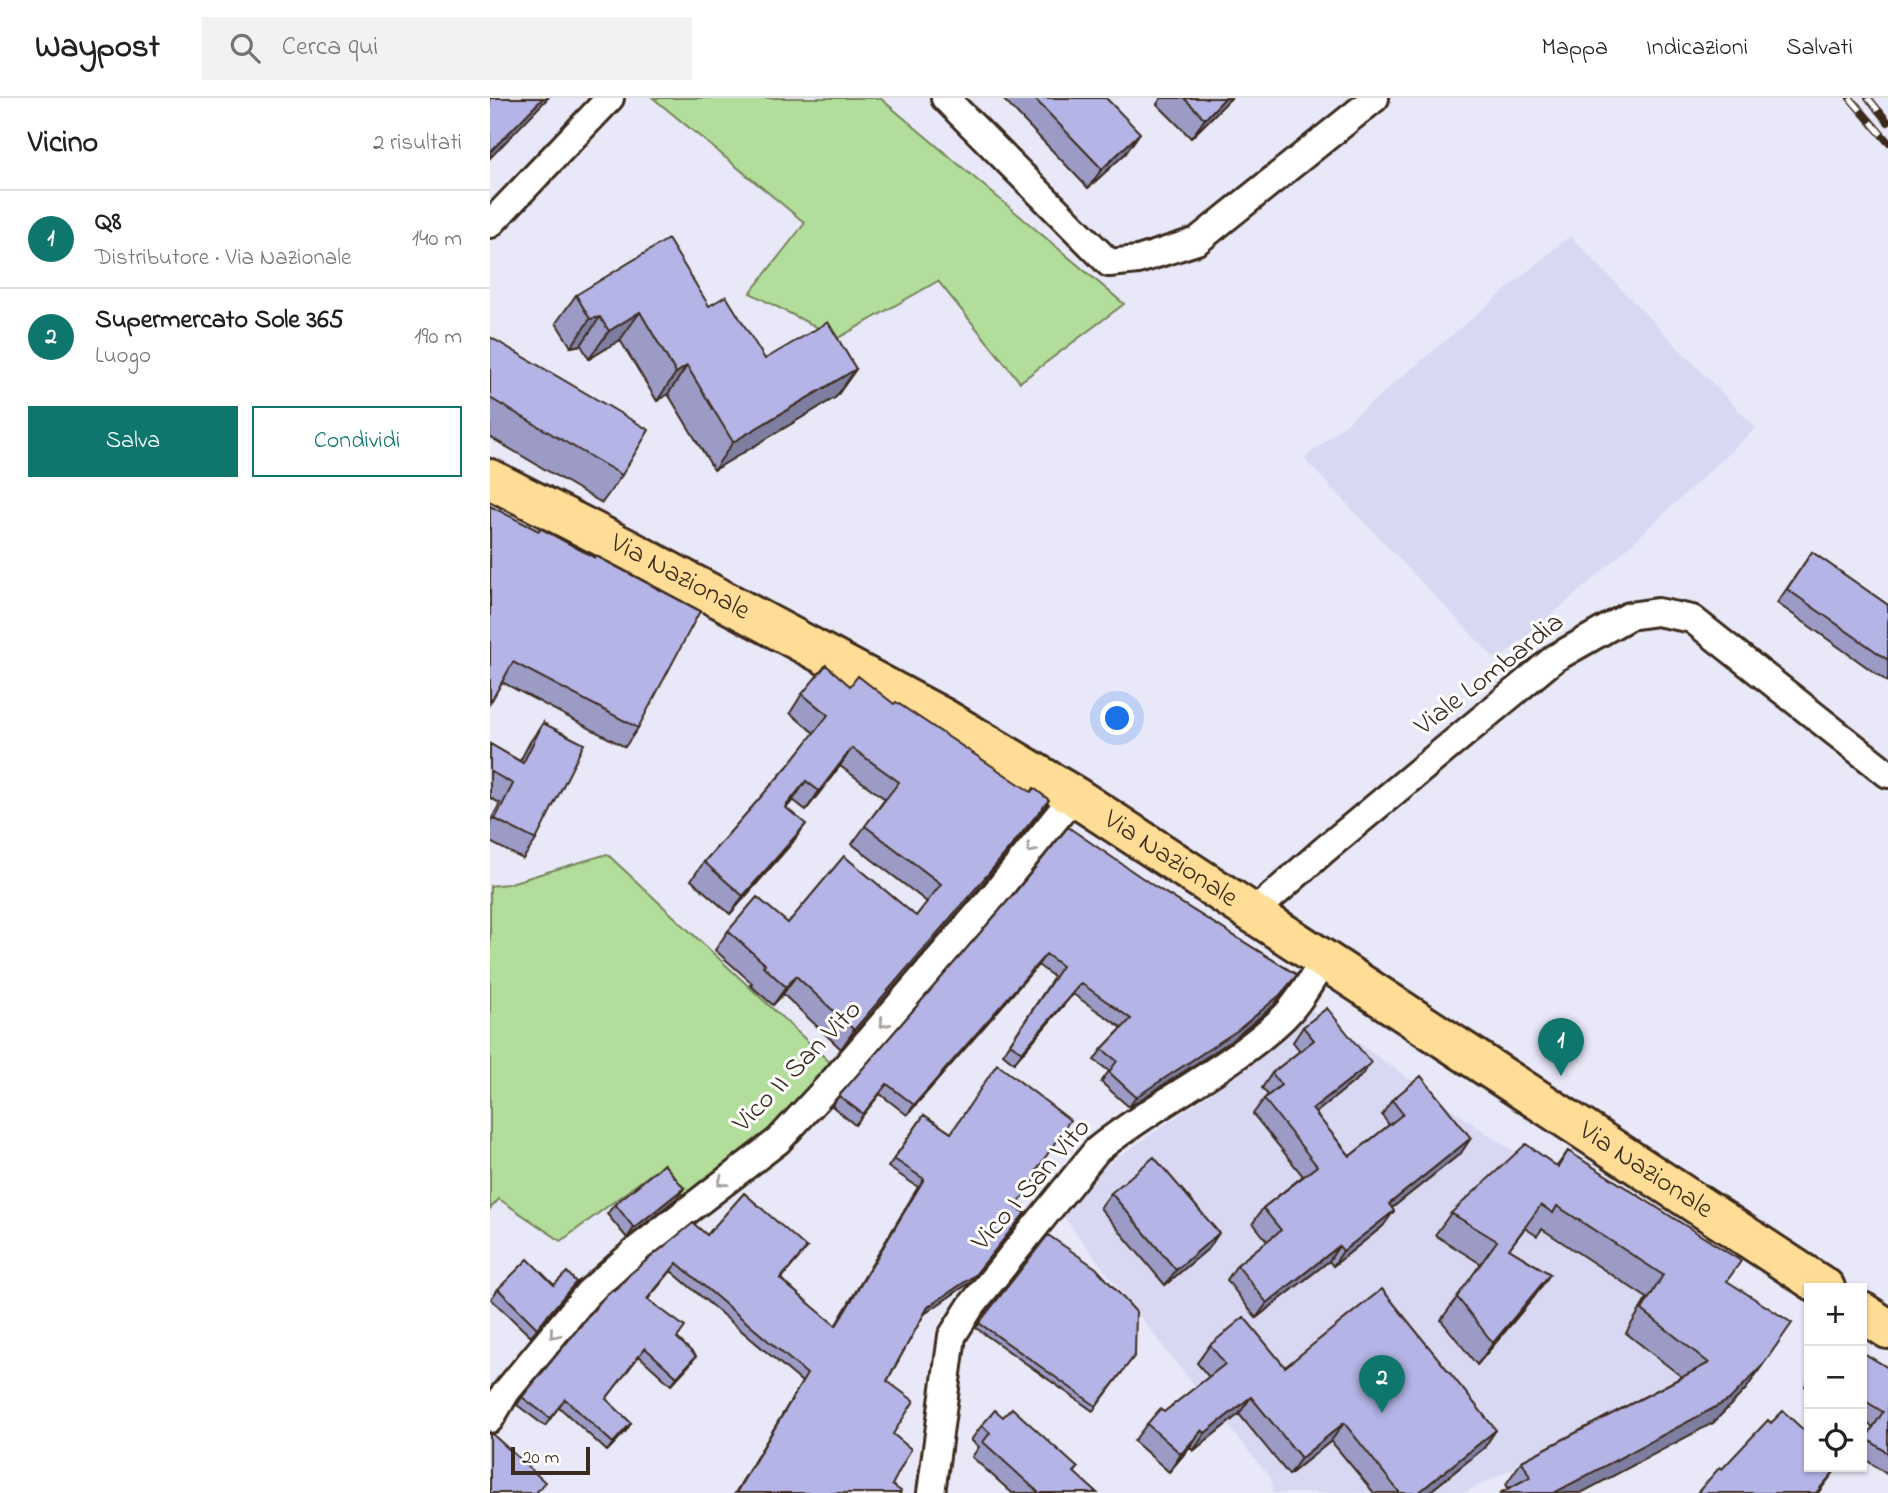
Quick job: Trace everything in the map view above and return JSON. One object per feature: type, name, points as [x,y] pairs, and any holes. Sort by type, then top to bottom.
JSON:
[{"type":"main road","name":"Via Nazionale","points":[[490,479],[943,718],[1074,796],[1817,1283]]},
{"type":"main road","points":[[1867,1315],[1888,1329]]},
{"type":"street","points":[[490,224],[610,98]]},
{"type":"street","points":[[945,98],[1109,262],[1138,260],[1197,241],[1375,98]]},
{"type":"street","name":"Viale Lombardia","points":[[1252,914],[1555,658],[1629,616],[1657,612],[1692,619],[1888,774]]},
{"type":"street","name":"Vico II San Vito","points":[[490,1419],[506,1392],[588,1293],[640,1247],[778,1141],[994,895],[1074,796]]},
{"type":"street","name":"Vico I San Vito","points":[[931,1493],[952,1336],[971,1306],[1097,1150],[1122,1130],[1254,1043],[1286,1014],[1324,960]]},
{"type":"shaded area","points":[[1570,236],[1756,428],[1598,575],[1497,661],[1304,459]]},
{"type":"shaded area","points":[[1310,1009],[1496,1140],[1552,1174],[1706,1364],[1663,1393],[1464,1493],[1273,1493],[1270,1477],[1172,1358],[1060,1212],[1095,1173],[1256,1062]]},
{"type":"green space","points":[[653,98],[880,98],[1124,304],[1020,382],[938,281],[838,338],[750,293],[805,223]]},
{"type":"green space","points":[[607,854],[835,1067],[771,1137],[685,1197],[663,1165],[561,1241],[499,1199],[490,1209],[490,886],[507,884]]},
{"type":"building","points":[[490,98],[543,98],[490,152]]},
{"type":"building","points":[[1034,98],[1106,98],[1140,133],[1102,169]]},
{"type":"building","points":[[1184,98],[1225,98],[1205,119]]},
{"type":"building","points":[[668,239],[709,306],[726,296],[765,359],[828,322],[856,369],[733,442],[687,366],[676,373],[640,312],[609,331],[600,317],[590,319],[576,295]]},
{"type":"building","points":[[490,337],[649,430],[622,475],[490,398]]},
{"type":"building","points":[[490,506],[539,531],[540,528],[595,558],[596,556],[700,611],[638,728],[513,662],[492,700],[490,699]]},
{"type":"building","points":[[1812,552],[1888,605],[1888,660],[1787,589]]},
{"type":"building","points":[[826,665],[850,686],[858,676],[894,704],[896,702],[1031,792],[1034,788],[1049,800],[854,1030],[796,976],[786,987],[728,931],[757,897],[788,923],[844,856],[916,916],[941,884],[865,826],[899,782],[852,748],[819,791],[806,781],[785,807],[806,824],[743,896],[704,862],[787,767],[828,715],[802,694]]},
{"type":"building","points":[[543,723],[584,744],[536,840],[495,819],[513,784],[490,771],[490,744],[523,763]]},
{"type":"building","points":[[1068,827],[1154,886],[1297,975],[1280,995],[1238,1030],[1136,1097],[1109,1072],[1117,1061],[1102,1049],[1131,1019],[1081,983],[1022,1052],[1010,1044],[1062,966],[1046,954],[914,1105],[887,1084],[863,1114],[839,1096],[1013,895]]},
{"type":"building","points":[[1327,1008],[1371,1063],[1312,1109],[1350,1156],[1403,1114],[1392,1100],[1421,1076],[1471,1138],[1389,1204],[1394,1211],[1343,1251],[1339,1246],[1267,1303],[1237,1265],[1281,1230],[1263,1208],[1317,1166],[1264,1099],[1281,1085],[1272,1073],[1314,1040],[1303,1027]]},
{"type":"building","points":[[997,1064],[1070,1120],[1016,1207],[1025,1213],[975,1275],[928,1307],[887,1381],[914,1401],[893,1434],[911,1449],[892,1485],[901,1491],[900,1493],[736,1493],[807,1374],[677,1263],[647,1299],[685,1327],[677,1338],[696,1356],[677,1377],[645,1348],[606,1399],[631,1423],[613,1443],[565,1399],[550,1418],[522,1397],[605,1296],[613,1289],[615,1291],[630,1274],[693,1223],[707,1235],[744,1193],[807,1248],[780,1279],[836,1326],[924,1179],[894,1159],[924,1115],[951,1133]]},
{"type":"building","points":[[1526,1144],[1558,1167],[1568,1151],[1741,1261],[1727,1281],[1792,1323],[1762,1366],[1729,1400],[1554,1493],[1500,1493],[1530,1477],[1522,1461],[1709,1363],[1642,1310],[1663,1275],[1557,1206],[1553,1213],[1541,1205],[1509,1249],[1550,1274],[1493,1343],[1457,1297],[1497,1241],[1451,1213]]},
{"type":"building","points":[[1154,1157],[1219,1233],[1176,1270],[1111,1193]]},
{"type":"building","points":[[664,1164],[684,1188],[634,1228],[615,1204]]},
{"type":"building","points":[[1048,1235],[1096,1268],[1136,1312],[1135,1355],[1096,1406],[979,1323]]},
{"type":"building","points":[[528,1259],[554,1285],[567,1272],[576,1282],[537,1328],[498,1289]]},
{"type":"building","points":[[1382,1289],[1496,1430],[1418,1493],[1400,1493],[1344,1423],[1301,1458],[1251,1397],[1205,1433],[1202,1430],[1181,1454],[1147,1424],[1160,1409],[1164,1412],[1225,1364],[1210,1345],[1244,1317],[1285,1367]]},
{"type":"building","points":[[1867,1355],[1888,1368],[1888,1453],[1867,1439],[1883,1412],[1867,1402]]},
{"type":"building","points":[[1012,1408],[1078,1468],[1074,1472],[1097,1493],[1039,1493],[983,1442],[990,1433],[982,1425],[995,1410],[1003,1417]]},
{"type":"building","points":[[1783,1411],[1804,1430],[1804,1472],[1834,1472],[1816,1493],[1697,1493],[1768,1420],[1771,1423]]},
{"type":"building","points":[[490,1432],[545,1482],[536,1493],[490,1493]]},
{"type":"railway","points":[[1850,98],[1888,142]]},
{"type":"railway","points":[[1868,98],[1888,122]]},
{"type":"place","name":"Q8","points":[[1561,1076]]},
{"type":"place","name":"Supermercato Sole 365","points":[[1382,1413]]}]
